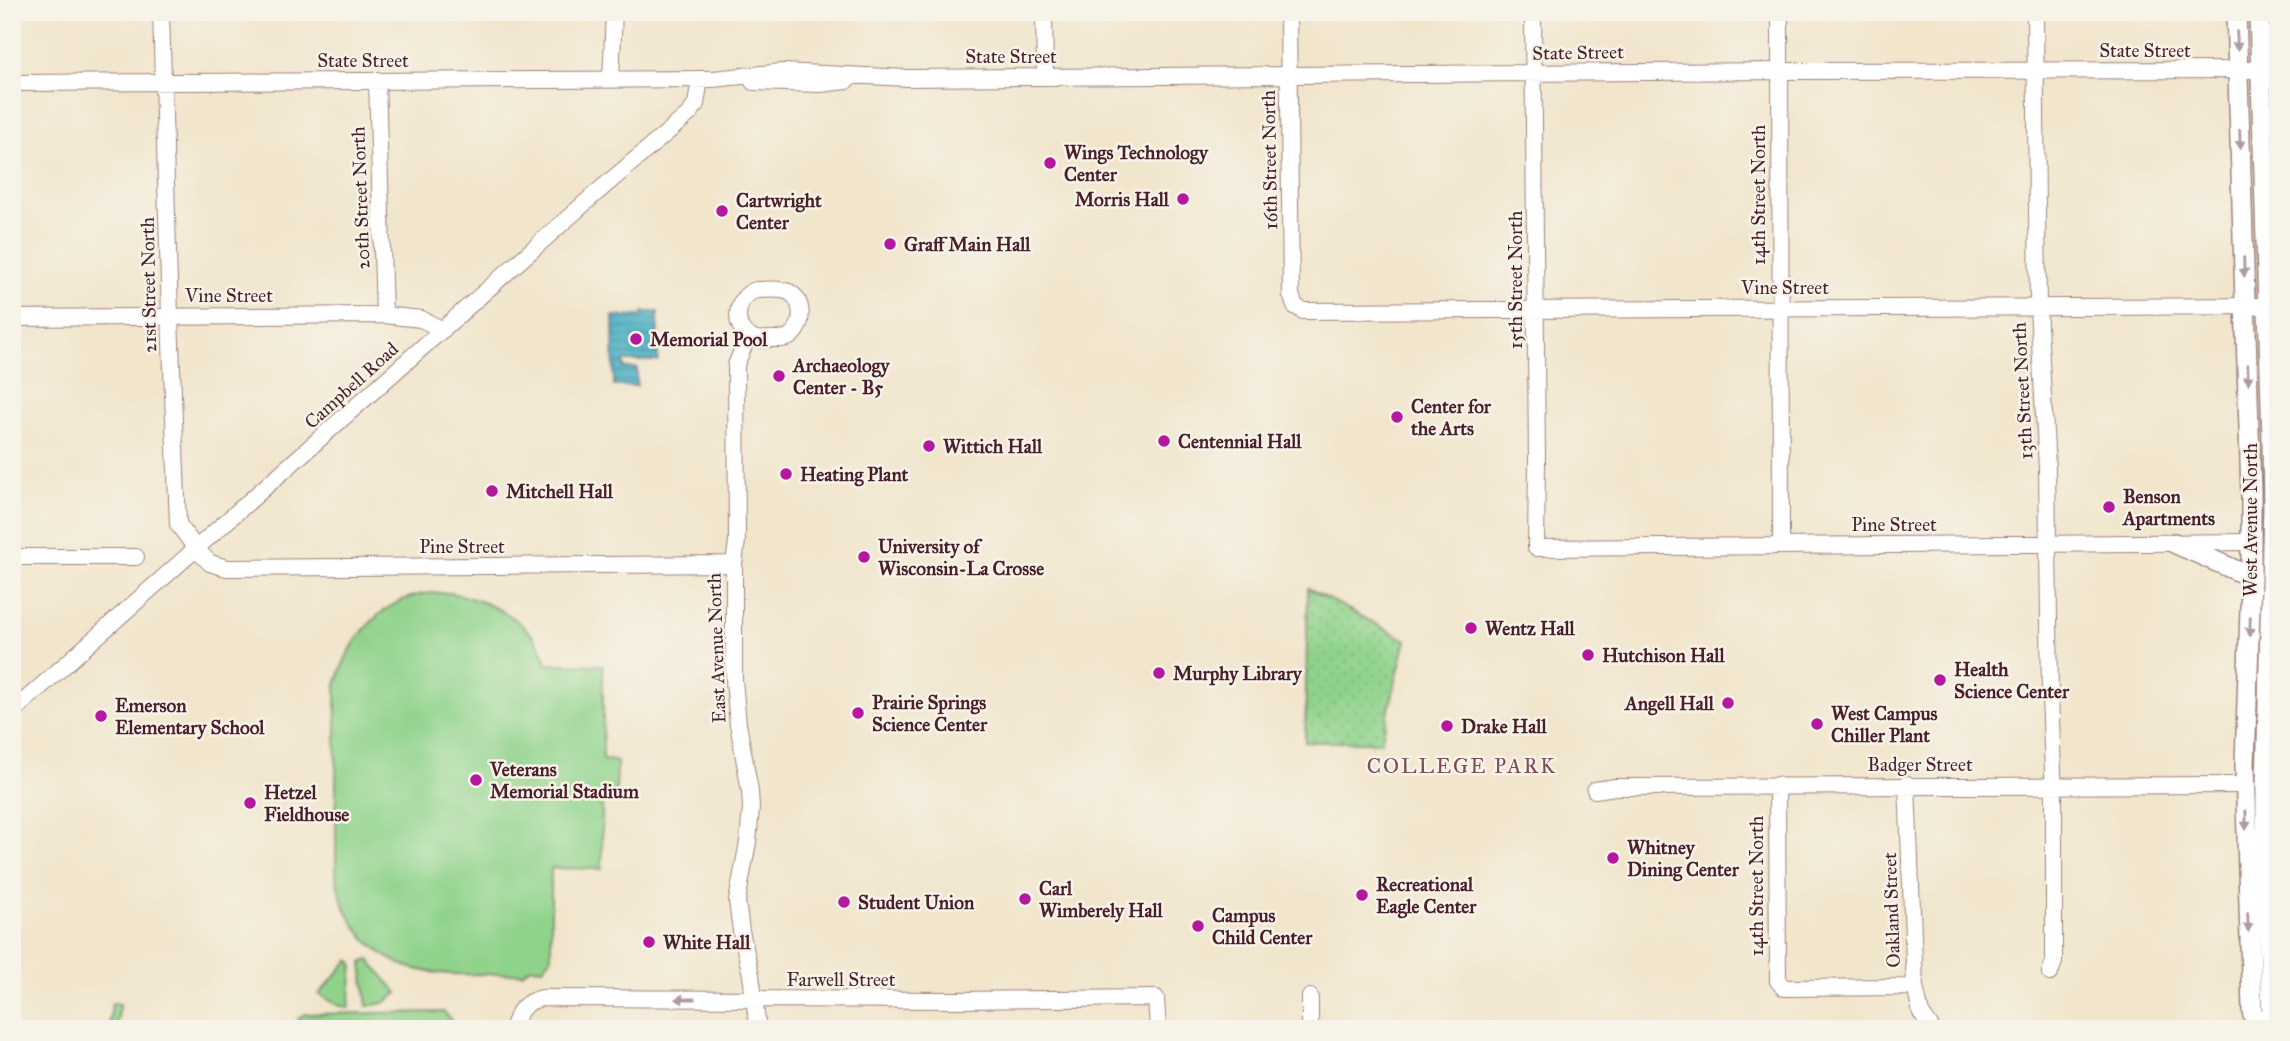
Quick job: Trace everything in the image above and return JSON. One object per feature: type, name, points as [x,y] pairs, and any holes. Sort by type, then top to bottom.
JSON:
[{"type":"main road","name":"West Avenue North","points":[[2236,12],[2252,542],[2245,785],[2252,1010],[2253,1016],[2262,1026],[2273,1014],[2266,860],[2272,785],[2275,543],[2269,70],[2259,12]]},
{"type":"main road","points":[[2174,543],[2251,577]]},
{"type":"street","name":"21st Street North","points":[[161,12],[178,524],[197,550]]},
{"type":"street","points":[[611,80],[614,12]]},
{"type":"street","points":[[1044,12],[1045,76]]},
{"type":"street","name":"16th Street North","points":[[1288,12],[1291,295],[1295,306]]},
{"type":"street","name":"15th Street North","points":[[1533,12],[1536,548]]},
{"type":"street","name":"14th Street North","points":[[1780,12],[1781,545]]},
{"type":"street","name":"13th Street North","points":[[2035,12],[2038,307],[2047,468],[2053,784]]},
{"type":"street","name":"State Street","points":[[12,83],[706,79],[782,72],[819,72],[879,78],[2269,70]]},
{"type":"street","name":"Campbell Road","points":[[12,712],[595,194],[690,113],[706,79]]},
{"type":"street","name":"20th Street North","points":[[377,80],[384,315]]},
{"type":"street","name":"Vine Street","points":[[1295,306],[1307,311],[2272,306]]},
{"type":"street","name":"Vine Street","points":[[12,318],[384,315],[421,319],[443,330]]},
{"type":"street","name":"East Avenue North","points":[[748,336],[736,365],[737,541],[734,564],[734,680],[737,724],[751,808],[737,901],[758,1029]]},
{"type":"street","name":"Pine Street","points":[[1536,548],[2252,542]]},
{"type":"street","name":"Pine Street","points":[[197,550],[210,563],[227,568],[734,564]]},
{"type":"street","points":[[12,557],[136,557]]},
{"type":"street","points":[[2050,973],[2054,962],[2053,784]]},
{"type":"street","name":"14th Street North","points":[[1777,785],[1780,986],[1915,987]]},
{"type":"street","name":"Badger Street","points":[[1595,790],[1615,787],[1777,785],[2245,785]]},
{"type":"street","name":"Oakland Street","points":[[1908,785],[1915,987],[1922,1013],[1932,1029]]},
{"type":"street","points":[[1310,997],[1310,1029]]},
{"type":"street","name":"Farwell Street","points":[[512,1029],[518,1012],[527,1003],[542,998],[1156,998],[1158,1029]]},
{"type":"street","name":"East Avenue North","points":[[748,1029],[753,1000]]},
{"type":"green space","points":[[1308,588],[1406,640],[1381,742],[1305,742]]},
{"type":"green space","name":"Veterans Memorial Stadium","points":[[451,593],[481,602],[510,616],[533,636],[547,664],[603,665],[603,760],[617,761],[616,799],[602,799],[602,869],[551,868],[551,958],[543,968],[531,967],[522,973],[437,973],[407,967],[391,959],[364,938],[354,924],[340,892],[336,874],[336,686],[347,656],[365,629],[388,608],[422,594]]},
{"type":"green space","points":[[349,960],[353,963],[349,1008],[319,994]]},
{"type":"green space","points":[[369,960],[398,993],[384,1003],[367,1006],[362,963]]},
{"type":"green space","points":[[112,1003],[120,1004],[116,1029],[109,1029]]},
{"type":"green space","points":[[444,1012],[451,1020],[451,1029],[298,1029],[298,1019],[305,1014]]},
{"type":"water","name":"Memorial Pool","points":[[643,312],[658,312],[658,361],[624,361],[624,368],[637,368],[637,386],[614,386],[613,316],[642,316]]},
{"type":"place","name":"Wings Technology Center","points":[[1050,163]]},
{"type":"place","name":"Morris Hall","points":[[1183,199]]},
{"type":"place","name":"Cartwright Center","points":[[722,211]]},
{"type":"place","name":"Graff Main Hall","points":[[890,244]]},
{"type":"place","name":"Memorial Pool","points":[[636,339]]},
{"type":"place","name":"Archaeology Center - B5","points":[[779,376]]},
{"type":"place","name":"Center for the Arts","points":[[1397,417]]},
{"type":"place","name":"Centennial Hall","points":[[1164,441]]},
{"type":"place","name":"Wittich Hall","points":[[929,446]]},
{"type":"place","name":"Heating Plant","points":[[786,474]]},
{"type":"place","name":"Mitchell Hall","points":[[492,491]]},
{"type":"place","name":"Benson Apartments","points":[[2109,507]]},
{"type":"place","name":"University of Wisconsin-La Crosse","points":[[864,557]]},
{"type":"place","name":"Wentz Hall","points":[[1471,628]]},
{"type":"place","name":"Hutchison Hall","points":[[1588,655]]},
{"type":"place","name":"Murphy Library","points":[[1159,673]]},
{"type":"place","name":"Health Science Center","points":[[1940,680]]},
{"type":"place","name":"Angell Hall","points":[[1728,703]]},
{"type":"place","name":"Prairie Springs Science Center","points":[[858,713]]},
{"type":"place","name":"Emerson Elementary School","points":[[101,716]]},
{"type":"place","name":"West Campus Chiller Plant","points":[[1817,724]]},
{"type":"place","name":"Drake Hall","points":[[1447,726]]},
{"type":"place","name":"Veterans Memorial Stadium","points":[[476,780]]},
{"type":"place","name":"Hetzel Fieldhouse","points":[[250,803]]},
{"type":"place","name":"Whitney Dining Center","points":[[1613,858]]},
{"type":"place","name":"Recreational Eagle Center","points":[[1362,895]]},
{"type":"place","name":"Carl Wimberely Hall","points":[[1025,899]]},
{"type":"place","name":"Student Union","points":[[844,902]]},
{"type":"place","name":"Campus Child Center","points":[[1198,926]]},
{"type":"place","name":"White Hall","points":[[649,942]]},
{"type":"district","name":"COLLEGE PARK","points":[[1462,766]]}]
